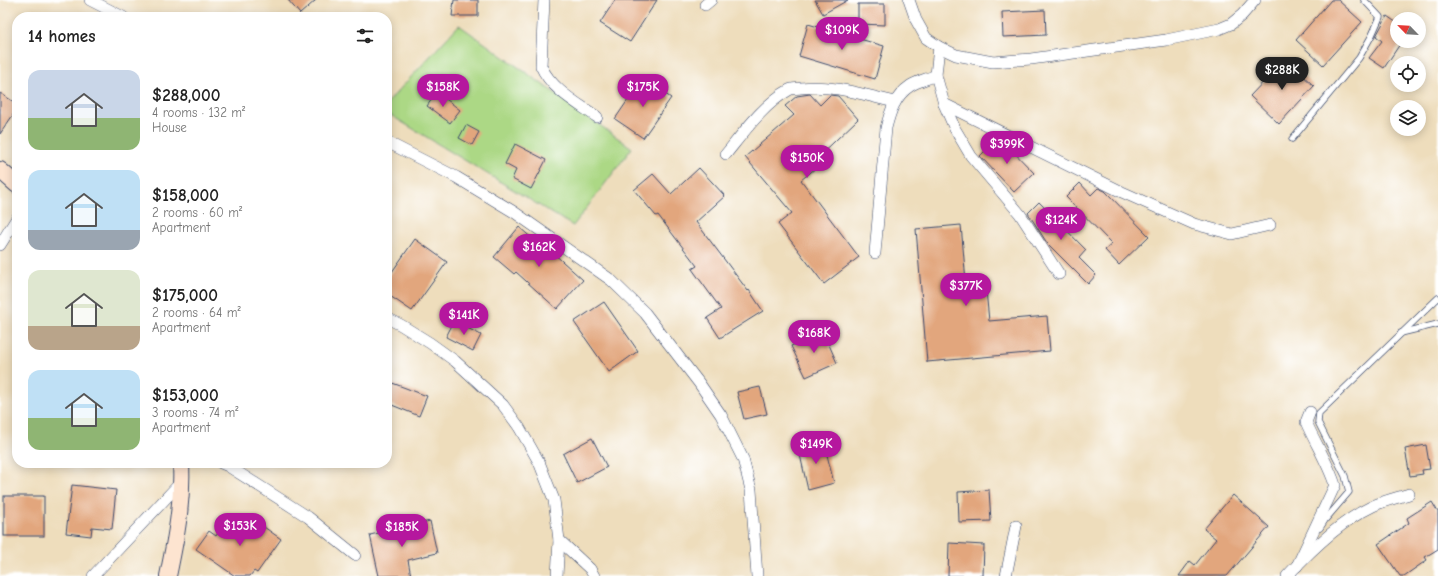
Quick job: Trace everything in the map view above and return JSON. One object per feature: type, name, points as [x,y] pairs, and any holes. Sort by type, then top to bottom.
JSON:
[{"type":"main road","points":[[0,170],[12,181]]},
{"type":"main road","points":[[168,576],[178,529],[182,482],[181,468]]},
{"type":"street","points":[[90,0],[114,12]]},
{"type":"street","points":[[544,0],[541,66],[546,76],[570,98],[597,117]]},
{"type":"street","points":[[909,0],[916,20],[926,38],[939,47],[956,55],[993,62],[1031,59],[1166,40],[1219,30],[1231,24],[1242,15],[1255,0]]},
{"type":"street","points":[[939,47],[936,75],[944,104],[955,129],[971,156],[1020,214],[1059,274]]},
{"type":"street","points":[[875,253],[886,128],[890,113],[895,102],[911,86],[936,75]]},
{"type":"street","points":[[726,154],[752,122],[770,104],[790,90],[809,87],[831,88],[895,102]]},
{"type":"street","points":[[944,104],[1122,192],[1194,224],[1232,234],[1270,225]]},
{"type":"street","points":[[392,145],[456,177],[514,212],[611,280],[644,313],[699,383],[720,415],[743,458],[751,490],[757,576]]},
{"type":"street","points":[[0,245],[12,226]]},
{"type":"street","points":[[392,321],[413,332],[449,356],[503,405],[519,428],[539,462],[554,500],[559,540],[557,576]]},
{"type":"street","points":[[1300,562],[1335,485],[1331,472],[1316,445],[1306,422],[1310,412]]},
{"type":"street","points":[[231,468],[308,517],[354,555]]},
{"type":"street","points":[[93,576],[182,482]]},
{"type":"street","points":[[1287,576],[1300,562],[1346,522],[1371,506],[1409,494]]},
{"type":"street","points":[[1006,576],[1016,526]]},
{"type":"street","points":[[559,540],[590,569],[594,576]]},
{"type":"lane","points":[[1292,139],[1359,58],[1372,35],[1380,17],[1364,0]]},
{"type":"lane","points":[[1300,562],[1325,520],[1349,492],[1345,476],[1332,453],[1318,422],[1319,413],[1438,298]]},
{"type":"lane","points":[[1401,333],[1438,324]]},
{"type":"green space","points":[[459,25],[632,148],[573,226],[392,116],[392,98]]},
{"type":"building","points":[[288,0],[316,0],[302,12],[298,12]]},
{"type":"building","points":[[454,0],[478,0],[478,16],[452,16]]},
{"type":"building","points":[[615,0],[657,0],[630,42],[600,23]]},
{"type":"building","points":[[815,0],[848,0],[823,14]]},
{"type":"building","points":[[1331,0],[1338,0],[1362,22],[1323,65],[1296,40]]},
{"type":"building","points":[[858,4],[885,4],[885,25],[858,24]]},
{"type":"building","points":[[1045,10],[1046,35],[1003,37],[1002,12]]},
{"type":"building","points":[[1387,16],[1390,18],[1390,48],[1397,48],[1392,56],[1390,56],[1390,59],[1384,68],[1369,58],[1382,41],[1376,36]]},
{"type":"building","points":[[808,24],[884,46],[875,79],[799,56]]},
{"type":"building","points":[[1285,59],[1314,86],[1279,124],[1250,96]]},
{"type":"building","points":[[643,78],[671,98],[643,138],[615,119]]},
{"type":"building","points":[[437,92],[460,110],[450,123],[427,106]]},
{"type":"building","points":[[0,93],[12,101],[12,116],[0,134]]},
{"type":"building","points":[[810,94],[820,105],[830,95],[838,96],[858,119],[812,163],[816,168],[801,180],[859,257],[824,284],[778,224],[792,213],[745,157],[794,115],[785,106],[797,96]]},
{"type":"building","points":[[466,125],[479,132],[472,145],[459,138]]},
{"type":"building","points":[[998,138],[1004,142],[1034,173],[1014,192],[980,156]]},
{"type":"building","points":[[515,144],[546,160],[531,189],[512,179],[516,170],[505,164]]},
{"type":"building","points":[[699,168],[725,196],[696,222],[748,291],[749,290],[763,311],[720,338],[707,318],[721,309],[692,269],[697,266],[658,215],[656,216],[634,190],[653,174],[671,194]]},
{"type":"building","points":[[1080,183],[1091,195],[1098,188],[1105,191],[1149,236],[1119,265],[1105,250],[1112,244],[1066,197]]},
{"type":"building","points":[[1039,202],[1086,250],[1079,258],[1096,275],[1088,284],[1047,243],[1028,213]]},
{"type":"building","points":[[961,225],[966,282],[985,280],[989,321],[1047,316],[1050,351],[927,362],[916,229]]},
{"type":"building","points":[[519,227],[550,254],[552,252],[583,280],[557,309],[516,272],[514,274],[494,257]]},
{"type":"building","points":[[415,239],[447,262],[412,311],[392,297],[392,272]]},
{"type":"building","points":[[604,302],[638,351],[609,372],[574,322]]},
{"type":"building","points":[[454,321],[481,335],[473,351],[446,337]]},
{"type":"building","points":[[823,331],[837,363],[806,377],[791,346]]},
{"type":"building","points":[[392,383],[427,396],[419,416],[392,405]]},
{"type":"building","points":[[760,387],[767,414],[744,419],[737,392]]},
{"type":"building","points":[[592,438],[607,467],[577,483],[563,454]]},
{"type":"building","points":[[823,439],[834,483],[808,490],[798,446]]},
{"type":"building","points":[[1426,445],[1430,469],[1422,470],[1423,474],[1410,476],[1405,449]]},
{"type":"building","points":[[72,485],[116,490],[112,529],[92,527],[91,536],[66,533]]},
{"type":"building","points":[[989,490],[991,521],[959,522],[958,492]]},
{"type":"building","points":[[1233,495],[1269,527],[1227,576],[1179,576],[1190,561],[1195,565],[1216,539],[1204,529]]},
{"type":"building","points":[[4,496],[44,496],[44,536],[4,536]]},
{"type":"building","points":[[1432,502],[1438,512],[1438,549],[1425,557],[1427,560],[1404,576],[1400,576],[1378,544],[1409,523],[1407,518]]},
{"type":"building","points":[[230,515],[248,528],[254,520],[281,539],[257,573],[254,571],[250,576],[235,576],[196,549],[209,531],[216,536]]},
{"type":"building","points":[[430,521],[437,553],[408,560],[411,576],[379,576],[370,535]]},
{"type":"building","points":[[949,543],[984,545],[983,576],[948,576]]}]
